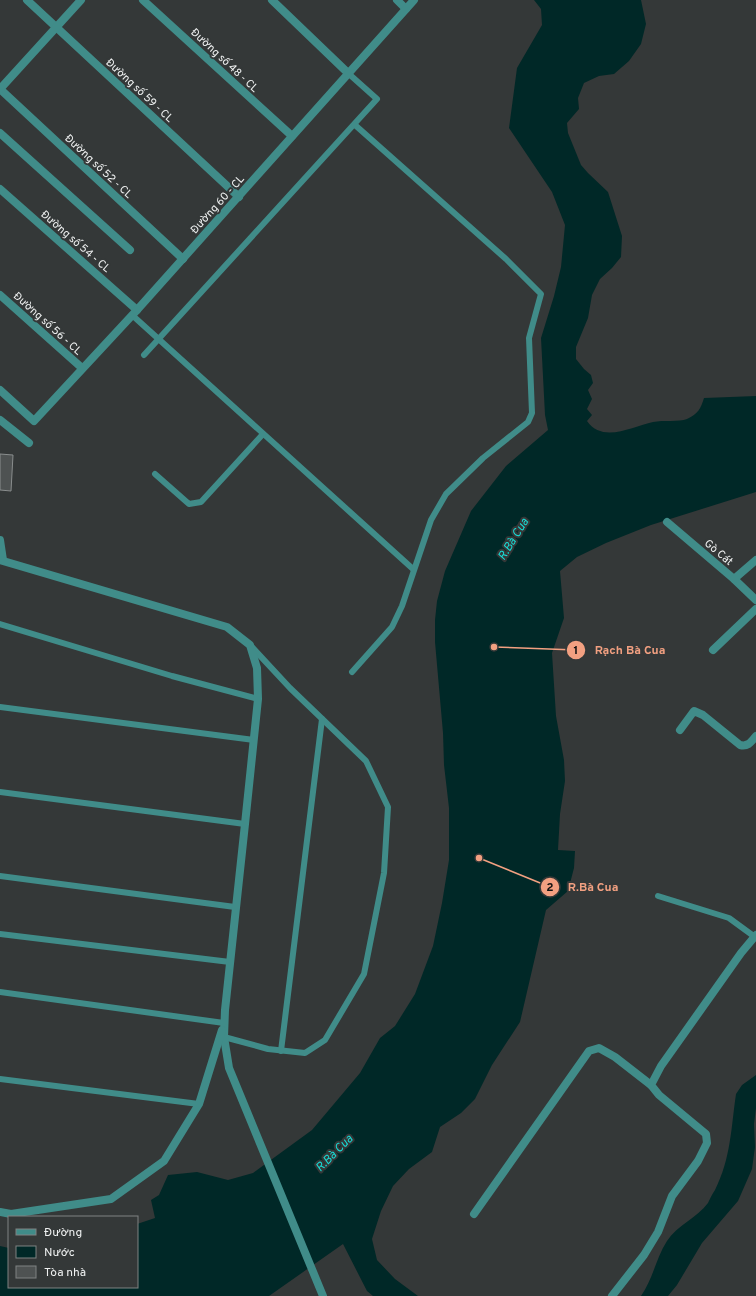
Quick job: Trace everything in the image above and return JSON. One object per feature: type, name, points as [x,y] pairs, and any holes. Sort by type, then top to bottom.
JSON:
[{"type":"street","name":"Đường số 59 - CL","points":[[27,0],[239,197]]},
{"type":"street","points":[[0,89],[81,0]]},
{"type":"street","name":"Đường số 48 - CL","points":[[143,0],[292,136]]},
{"type":"street","points":[[272,0],[349,74]]},
{"type":"street","points":[[397,0],[406,9]]},
{"type":"street","name":"Đường 60 - CL","points":[[0,390],[34,421],[239,197],[414,0]]},
{"type":"street","name":"Đường số 52 - CL","points":[[0,89],[183,259]]},
{"type":"street","points":[[0,132],[130,250]]},
{"type":"street","name":"Đường số 54 - CL","points":[[0,189],[134,313]]},
{"type":"street","name":"Đường số 56 - CL","points":[[0,295],[82,368]]},
{"type":"street","points":[[0,420],[29,443]]},
{"type":"street","name":"Gò Cát","points":[[667,522],[734,579],[756,600]]},
{"type":"street","points":[[0,540],[1,560],[227,627],[250,644],[257,668],[258,699],[246,824],[235,907],[224,1037],[229,1068],[323,1296]]},
{"type":"street","points":[[734,579],[756,560]]},
{"type":"street","points":[[713,650],[756,609]]},
{"type":"street","points":[[680,730],[694,711],[703,715],[740,745],[744,746],[749,744],[756,736]]},
{"type":"street","points":[[651,1085],[661,1066],[741,953],[755,936]]},
{"type":"street","points":[[0,1212],[11,1214],[111,1199],[164,1161],[199,1104],[224,1023]]},
{"type":"street","points":[[474,1214],[589,1051],[599,1048],[615,1057],[651,1085],[658,1095],[706,1134],[707,1143],[698,1161],[672,1196],[658,1232],[644,1255],[612,1296]]},
{"type":"lane","points":[[144,355],[355,125],[377,99],[349,74]]},
{"type":"lane","points":[[352,672],[392,627],[402,606],[431,520],[446,494],[483,458],[528,422],[532,413],[529,338],[542,294],[506,259],[355,125]]},
{"type":"lane","points":[[134,313],[158,339],[414,569]]},
{"type":"lane","points":[[155,474],[189,504],[201,502],[263,434]]},
{"type":"lane","points":[[0,624],[172,676],[258,699]]},
{"type":"lane","points":[[224,1037],[268,1049],[305,1053],[325,1040],[364,974],[384,873],[388,807],[366,761],[290,688],[250,644]]},
{"type":"lane","points":[[0,707],[254,740]]},
{"type":"lane","points":[[281,1051],[322,719]]},
{"type":"lane","points":[[0,792],[246,824]]},
{"type":"lane","points":[[0,876],[235,907]]},
{"type":"lane","points":[[658,896],[729,918],[755,936]]},
{"type":"lane","points":[[0,934],[230,962]]},
{"type":"lane","points":[[0,992],[224,1023]]},
{"type":"lane","points":[[0,1078],[199,1104]]},
{"type":"water","points":[[534,0],[641,0],[646,24],[641,44],[629,61],[614,74],[599,76],[584,83],[578,98],[579,109],[567,123],[568,133],[581,165],[608,192],[622,236],[621,257],[600,279],[592,295],[588,318],[576,347],[576,359],[591,375],[593,383],[588,390],[592,399],[587,409],[592,415],[587,421],[594,428],[601,431],[618,432],[653,422],[687,419],[694,415],[702,405],[704,398],[756,396],[756,492],[651,525],[606,543],[577,557],[560,571],[564,618],[552,653],[556,716],[564,760],[565,781],[560,814],[558,850],[575,851],[574,868],[568,891],[546,910],[520,1022],[492,1065],[475,1099],[461,1113],[440,1127],[432,1152],[409,1169],[393,1186],[381,1211],[372,1239],[377,1260],[395,1279],[418,1296],[373,1296],[367,1291],[343,1244],[269,1296],[0,1296],[0,1246],[8,1248],[8,1288],[138,1288],[138,1224],[155,1218],[151,1200],[159,1195],[168,1175],[197,1172],[228,1180],[253,1173],[312,1130],[360,1073],[380,1038],[395,1026],[415,994],[433,946],[449,860],[449,808],[444,765],[443,733],[435,642],[437,601],[445,571],[471,511],[506,466],[548,430],[545,415],[541,338],[561,267],[565,225],[552,192],[509,128],[517,68],[542,25],[541,9]]},
{"type":"water","points":[[756,1075],[756,1108],[754,1124],[755,1147],[752,1169],[738,1201],[702,1243],[677,1285],[668,1296],[641,1296],[649,1283],[660,1254],[671,1235],[708,1203],[715,1190],[727,1155],[736,1094],[742,1085]]},
{"type":"building","points":[[0,454],[13,455],[11,491],[0,490]]},
{"type":"place","name":"Rạch Bà Cua","points":[[494,647]]},
{"type":"place","name":"R.Bà Cua","points":[[479,858]]}]
